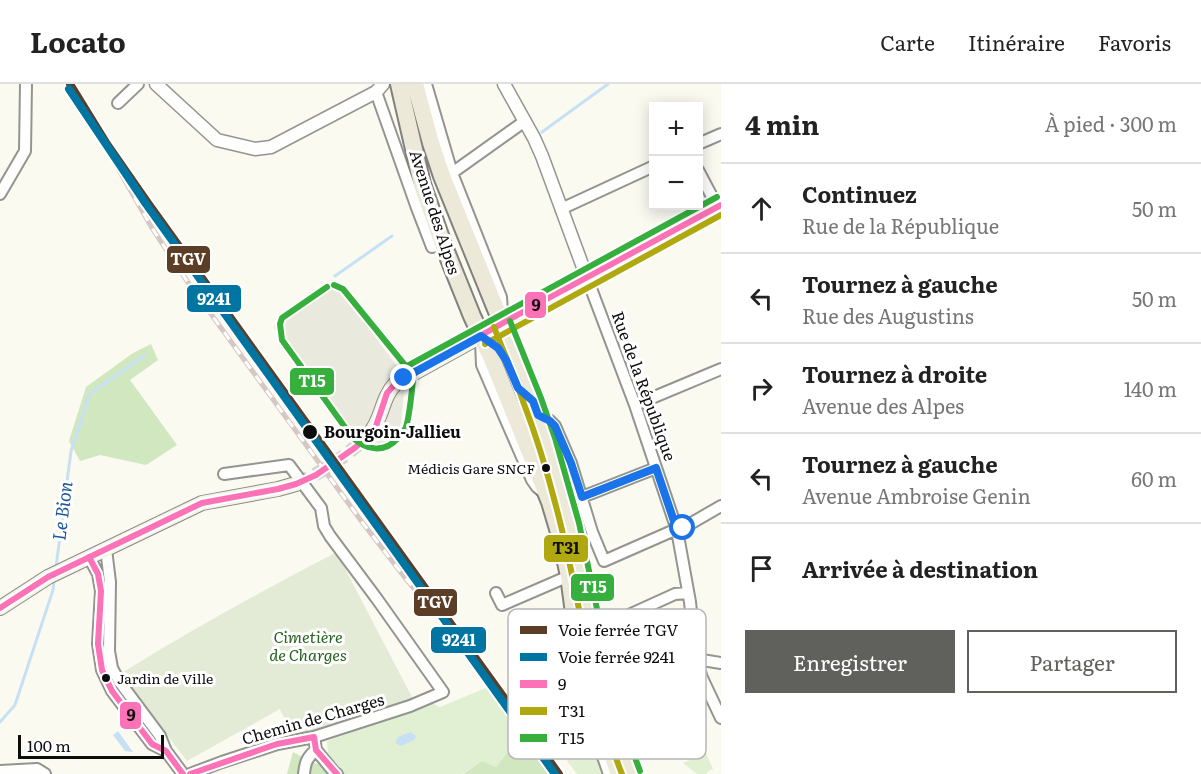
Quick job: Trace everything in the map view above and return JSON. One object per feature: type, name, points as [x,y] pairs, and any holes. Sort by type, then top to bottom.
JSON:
[{"type":"main road","name":"Avenue des Alpes","points":[[394,86],[422,184],[443,244],[547,495],[561,538],[562,579],[573,609]]},
{"type":"main road","name":"Avenue des Alpes","points":[[394,86],[430,143],[536,408],[570,525],[585,609]]},
{"type":"main road","points":[[370,433],[376,426],[387,393],[396,383],[720,208]]},
{"type":"main road","name":"Avenue des Alpes","points":[[481,336],[498,348],[518,388],[536,408]]},
{"type":"main road","points":[[0,608],[72,565],[202,503],[296,484]]},
{"type":"main road","points":[[614,759],[619,774]]},
{"type":"main road","points":[[626,759],[632,774]]},
{"type":"street","points":[[0,194],[25,151],[26,84]]},
{"type":"street","points":[[118,104],[138,84]]},
{"type":"street","points":[[156,84],[217,140],[255,149],[272,147],[394,86],[417,208],[432,247],[443,244]]},
{"type":"street","name":"Avenue des Alpes","points":[[426,84],[452,173],[501,297],[502,324]]},
{"type":"street","name":"Rue de la République","points":[[504,84],[534,138],[635,405],[677,530],[690,609]]},
{"type":"street","points":[[452,173],[525,121]]},
{"type":"street","points":[[703,142],[721,134]]},
{"type":"street","points":[[561,210],[649,168]]},
{"type":"street","points":[[703,177],[720,208]]},
{"type":"street","points":[[635,405],[721,369]]},
{"type":"street","name":"Avenue des Alpes","points":[[536,408],[555,426],[571,463],[592,532],[604,561],[677,530]]},
{"type":"street","name":"Chemin de Charges","points":[[190,774],[277,744],[314,737],[410,706],[443,692],[324,526],[321,508],[289,465],[224,474]]},
{"type":"street","points":[[582,497],[656,468]]},
{"type":"street","points":[[677,530],[721,506]]},
{"type":"street","points":[[106,549],[110,582],[109,651],[112,668],[160,736],[166,751],[183,774]]},
{"type":"street","points":[[89,557],[98,574],[101,591],[98,644],[102,670],[112,691],[152,744],[166,751]]},
{"type":"street","points":[[496,593],[502,605],[562,579]]},
{"type":"street","points":[[642,609],[675,594],[688,593]]},
{"type":"street","points":[[706,661],[721,663]]},
{"type":"street","name":"Rue de la République","points":[[706,686],[721,718]]},
{"type":"street","points":[[314,737],[316,750],[337,774]]},
{"type":"street","points":[[304,774],[308,757],[316,750]]},
{"type":"street","points":[[604,759],[609,774]]},
{"type":"street","points":[[0,771],[37,769],[45,774]]},
{"type":"green space","points":[[151,344],[158,360],[130,380],[177,445],[146,465],[100,455],[80,461],[69,441],[86,387],[133,353]]},
{"type":"green space","name":"Cimetière de Charges","points":[[335,553],[413,699],[294,738],[280,709],[187,761],[120,674],[226,611]]},
{"type":"green space","points":[[488,687],[508,714],[508,751],[496,767],[482,761],[462,774],[349,774],[330,763],[327,741],[430,702],[440,707]]},
{"type":"green space","points":[[508,751],[508,759],[540,759],[551,774],[463,774],[482,761],[496,767]]},
{"type":"green space","points":[[293,752],[312,762],[349,774],[287,774]]},
{"type":"green space","points":[[706,753],[713,769],[707,774],[697,774],[683,763],[692,759],[706,759]]},
{"type":"green space","points":[[566,759],[601,759],[606,774],[577,774]]},
{"type":"shaded area","points":[[333,281],[409,382],[404,391],[401,424],[395,438],[379,445],[365,442],[350,431],[274,328],[275,324]]},
{"type":"water","points":[[118,731],[133,752],[125,751],[113,735]]},
{"type":"water","points":[[411,732],[416,736],[414,740],[401,746],[397,744],[398,737]]},
{"type":"waterway","name":"Le Bion","points":[[542,132],[608,84]]},
{"type":"waterway","name":"Le Bion","points":[[335,276],[392,236]]},
{"type":"waterway","name":"Le Bion","points":[[56,567],[71,451],[90,394],[145,355]]},
{"type":"waterway","name":"Le Bion","points":[[0,722],[15,705],[53,590],[54,580]]},
{"type":"tunnel","points":[[296,484],[335,462],[370,433]]},
{"type":"railway","points":[[72,88],[152,228],[187,281],[362,522],[508,703]]},
{"type":"rail line","name":"TGV","points":[[70,84],[107,144],[148,203],[508,703]]},
{"type":"rail line","name":"9241","points":[[69,89],[146,204],[508,708]]},
{"type":"rail line","name":"9241","points":[[544,759],[555,774]]},
{"type":"rail line","name":"TGV","points":[[548,759],[559,774]]},
{"type":"transit line","name":"T15","points":[[400,370],[717,197]]},
{"type":"transit line","name":"9","points":[[0,608],[48,577],[202,503],[278,489],[316,475],[356,447],[370,433],[376,426],[387,393],[396,383],[721,205]]},
{"type":"transit line","name":"T31","points":[[485,344],[721,215]]},
{"type":"transit line","name":"T15","points":[[327,287],[282,318],[280,324],[282,340],[352,437],[363,445],[381,448],[393,443],[406,427],[413,375],[343,289],[334,285]]},
{"type":"transit line","name":"T15","points":[[510,321],[555,438],[579,523],[597,609]]},
{"type":"transit line","name":"T31","points":[[494,327],[540,449],[557,511],[579,609]]},
{"type":"transit line","name":"9","points":[[89,557],[98,574],[101,591],[98,644],[102,670],[112,691],[152,744],[166,751],[183,774]]},
{"type":"transit line","name":"9","points":[[314,737],[316,750],[337,774]]},
{"type":"transit line","name":"9","points":[[190,774],[277,744],[314,737]]},
{"type":"transit line","name":"T31","points":[[616,759],[622,774]]},
{"type":"transit line","name":"T15","points":[[636,759],[640,771]]},
{"type":"place","name":"Bourgoin-Jallieu","points":[[310,432]]},
{"type":"place","name":"Médicis Gare SNCF","points":[[546,468]]},
{"type":"place","name":"Jardin de Ville","points":[[106,678]]},
{"type":"route","points":[[404,378],[481,336],[498,348],[518,388],[533,401],[538,415],[555,426],[571,463],[582,497],[656,468],[677,530],[683,528]]}]
